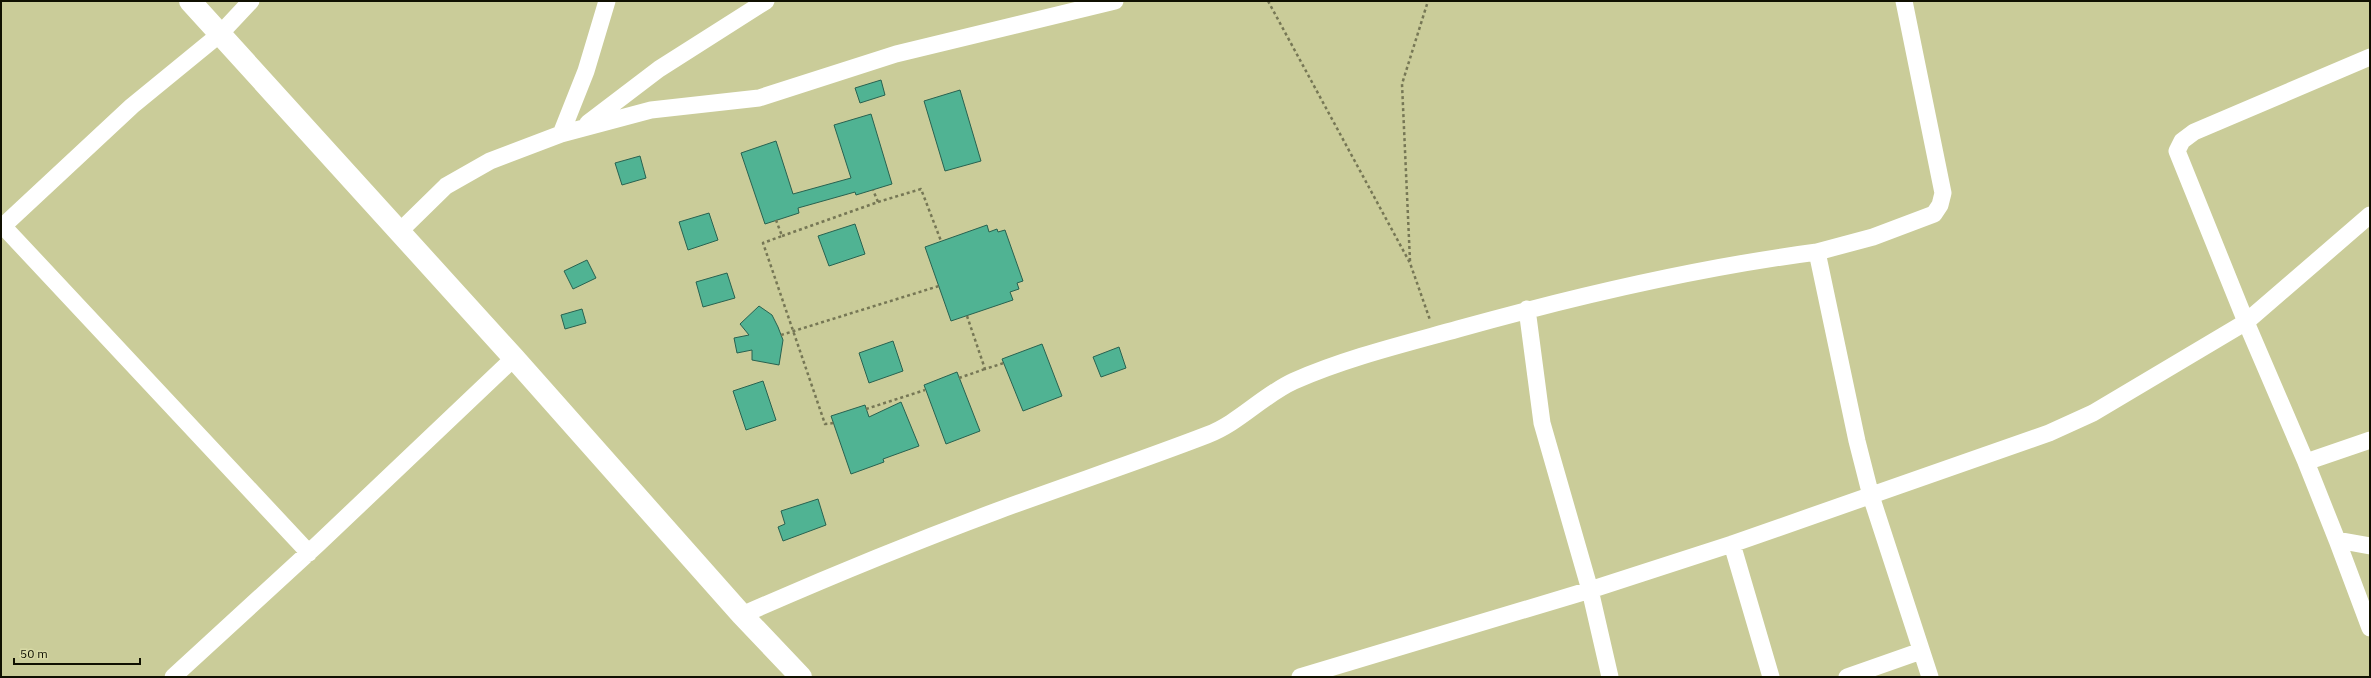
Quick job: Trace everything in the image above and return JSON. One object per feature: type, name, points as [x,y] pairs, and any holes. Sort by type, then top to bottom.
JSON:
[{"type":"highway","points":[[190,1],[514,358],[795,675]]},
{"type":"street","points":[[251,1],[220,34],[132,106],[2,227],[308,553]]},
{"type":"street","points":[[561,134],[586,71],[607,1]]},
{"type":"street","points":[[580,129],[659,69],[766,1]]},
{"type":"street","points":[[399,232],[446,186],[490,161],[561,134],[651,110],[759,98],[896,54],[1115,1]]},
{"type":"street","points":[[742,615],[805,587],[994,512],[1211,434],[1267,396],[1295,381],[1435,335],[1527,309],[1627,285],[1752,261],[1817,252],[1873,237],[1934,214],[1940,206],[1943,193],[1904,1]]},
{"type":"street","points":[[2370,57],[2194,132],[2178,145],[2177,151],[2246,322],[2306,462],[2370,628]]},
{"type":"street","points":[[1300,677],[1590,590],[1732,544],[2049,433],[2093,413],[2246,322],[2370,215]]},
{"type":"street","points":[[1817,252],[1857,441],[1871,496],[1930,677]]},
{"type":"street","points":[[1527,309],[1542,423],[1590,590],[1610,677]]},
{"type":"street","points":[[173,677],[308,553],[514,358]]},
{"type":"street","points":[[2306,462],[2370,440]]},
{"type":"street","points":[[2337,540],[2370,546]]},
{"type":"street","points":[[1732,544],[1766,676]]},
{"type":"street","points":[[1847,677],[1921,651]]},
{"type":"path","points":[[1268,1],[1410,263],[1435,335]]},
{"type":"path","points":[[1410,263],[1402,84],[1428,1]]},
{"type":"path","points":[[834,423],[825,424],[763,243],[878,202],[921,189],[941,241]]},
{"type":"path","points":[[873,190],[878,202]]},
{"type":"path","points":[[776,220],[782,236]]},
{"type":"path","points":[[781,335],[939,286]]},
{"type":"path","points":[[967,316],[985,369]]},
{"type":"path","points":[[959,378],[1004,363]]},
{"type":"path","points":[[866,410],[925,390]]},
{"type":"building","points":[[881,80],[885,95],[860,103],[855,88]]},
{"type":"building","points":[[960,90],[981,161],[945,171],[924,101]]},
{"type":"building","points":[[871,114],[892,184],[856,195],[855,192],[798,208],[799,213],[765,224],[741,153],[776,141],[793,194],[851,178],[834,125]]},
{"type":"building","points":[[640,156],[646,178],[622,185],[615,163]]},
{"type":"building","points":[[709,213],[718,240],[688,250],[679,222]]},
{"type":"building","points":[[855,224],[865,254],[829,266],[818,236]]},
{"type":"building","points":[[987,225],[989,232],[997,229],[998,232],[1005,230],[1023,281],[1017,283],[1019,289],[1010,292],[1013,300],[951,321],[925,247]]},
{"type":"building","points":[[587,260],[596,278],[573,289],[564,271]]},
{"type":"building","points":[[727,273],[735,298],[703,307],[696,282]]},
{"type":"building","points":[[759,306],[772,315],[783,340],[779,365],[752,360],[752,350],[737,353],[734,338],[749,335],[740,324]]},
{"type":"building","points":[[582,309],[586,323],[565,329],[561,315]]},
{"type":"building","points":[[893,341],[903,371],[869,383],[859,353]]},
{"type":"building","points":[[1042,344],[1062,396],[1023,411],[1002,359]]},
{"type":"building","points":[[1119,347],[1126,368],[1101,377],[1093,357]]},
{"type":"building","points":[[957,372],[980,431],[946,444],[924,385]]},
{"type":"building","points":[[763,381],[776,420],[746,430],[733,391]]},
{"type":"building","points":[[901,402],[919,446],[883,459],[884,462],[851,474],[831,416],[865,405],[869,417]]},
{"type":"building","points":[[818,499],[826,525],[783,541],[778,527],[785,524],[781,511]]}]
